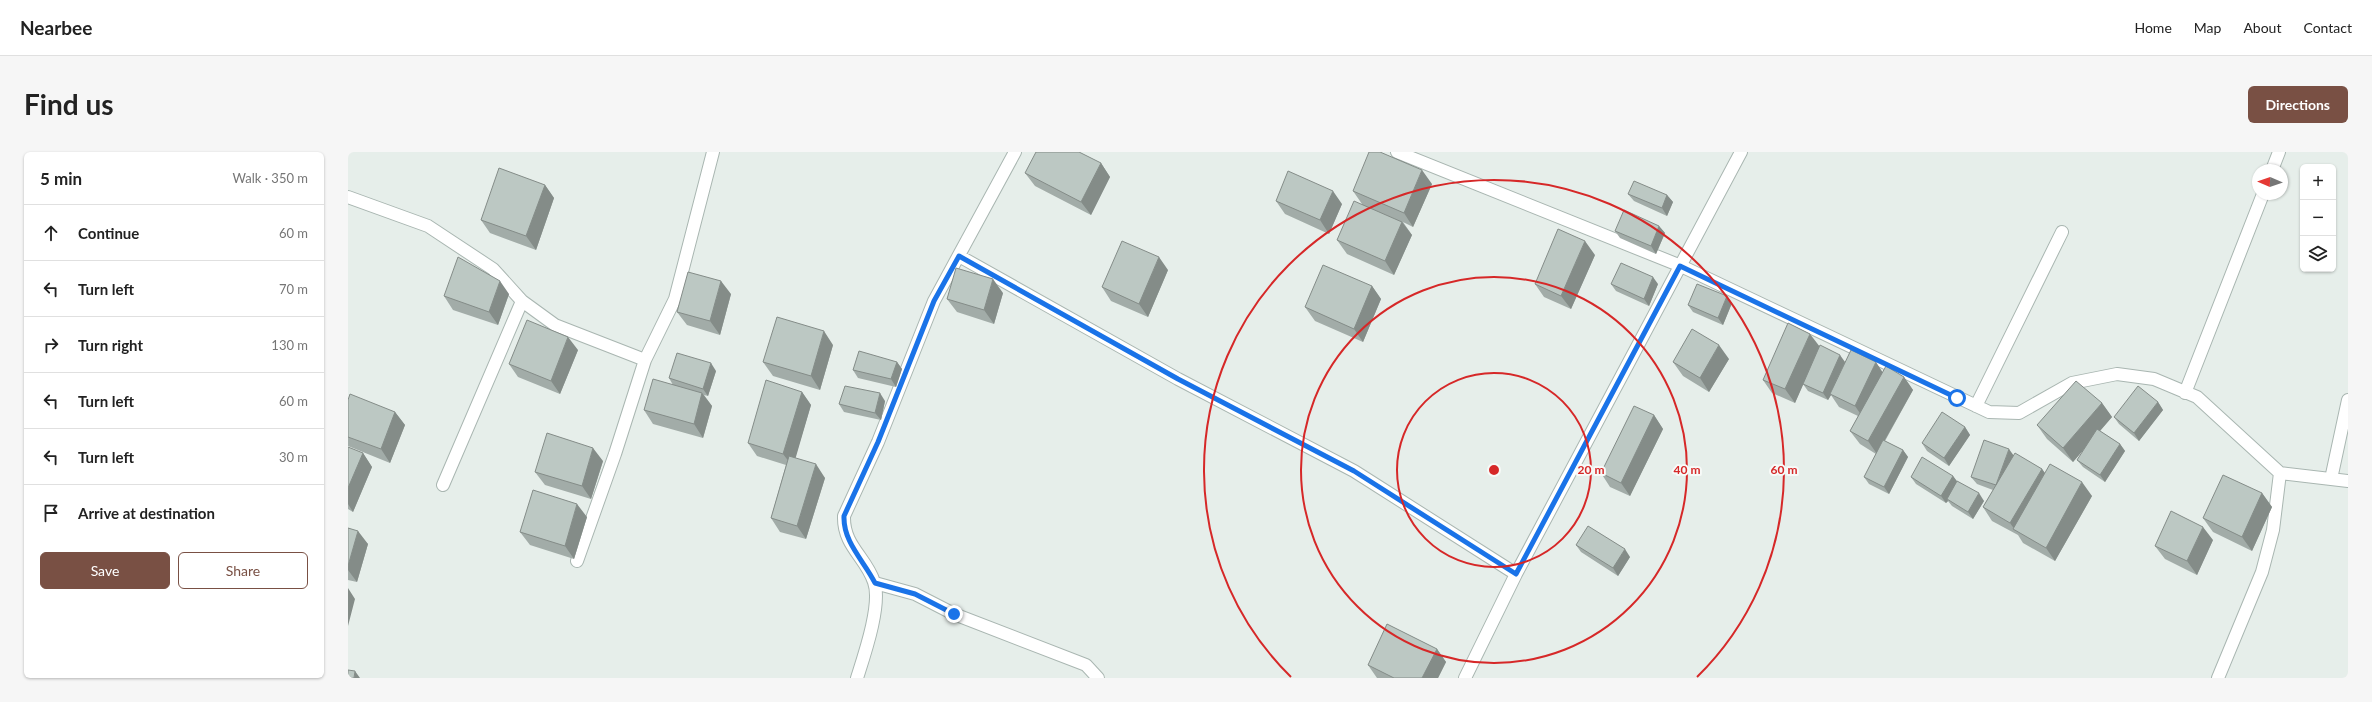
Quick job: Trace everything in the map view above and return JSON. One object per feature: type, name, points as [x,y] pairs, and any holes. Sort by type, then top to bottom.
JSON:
[{"type":"street","points":[[577,561],[615,454],[645,360],[675,299],[713,152]]},
{"type":"street","points":[[857,678],[868,641],[875,603],[875,583],[866,565],[853,549],[844,529],[844,516],[878,442],[934,301],[1015,152]]},
{"type":"street","points":[[1397,152],[1680,266],[1989,412],[2019,413],[2072,383],[2117,374],[2154,379],[2197,397],[2280,473],[2348,480]]},
{"type":"street","points":[[1465,678],[1516,574],[1741,152]]},
{"type":"street","points":[[2274,164],[2279,152]]},
{"type":"street","points":[[348,197],[428,226],[493,270],[522,301],[555,325],[645,360]]},
{"type":"street","points":[[2185,393],[2261,200]]},
{"type":"street","points":[[1976,406],[2062,232]]},
{"type":"street","points":[[959,256],[1178,379],[1354,471],[1516,574]]},
{"type":"street","points":[[444,485],[522,301]]},
{"type":"street","points":[[2331,478],[2348,400]]},
{"type":"street","points":[[2218,678],[2262,572],[2273,530],[2280,473]]},
{"type":"street","points":[[875,583],[915,594],[954,614],[1086,665],[1098,678]]},
{"type":"building","points":[[1036,152],[1079,152],[1101,163],[1081,202],[1025,173]]},
{"type":"building","points":[[1369,152],[1380,152],[1422,170],[1404,213],[1353,191]]},
{"type":"building","points":[[499,168],[545,185],[526,236],[481,220]]},
{"type":"building","points":[[1288,171],[1333,191],[1320,220],[1276,201]]},
{"type":"building","points":[[1634,181],[1667,195],[1662,208],[1628,194]]},
{"type":"building","points":[[1354,201],[1402,222],[1385,261],[1337,240]]},
{"type":"building","points":[[1624,210],[1659,226],[1651,246],[1615,231]]},
{"type":"building","points":[[1558,229],[1585,241],[1561,296],[1535,284]]},
{"type":"building","points":[[1122,241],[1159,257],[1139,304],[1102,287]]},
{"type":"building","points":[[458,257],[500,281],[489,312],[444,296]]},
{"type":"building","points":[[1621,263],[1653,277],[1644,299],[1611,284]]},
{"type":"building","points":[[1323,265],[1372,286],[1354,329],[1305,307]]},
{"type":"building","points":[[956,268],[993,279],[984,310],[947,299]]},
{"type":"building","points":[[688,272],[721,281],[710,321],[677,312]]},
{"type":"building","points":[[1697,284],[1727,296],[1718,318],[1688,305]]},
{"type":"building","points":[[777,317],[824,331],[811,376],[763,362]]},
{"type":"building","points":[[527,320],[568,337],[551,381],[509,364]]},
{"type":"building","points":[[1788,323],[1810,334],[1785,389],[1763,380]]},
{"type":"building","points":[[1692,329],[1719,345],[1700,378],[1673,362]]},
{"type":"building","points":[[1820,345],[1840,355],[1823,393],[1803,384]]},
{"type":"building","points":[[1851,350],[1876,362],[1855,406],[1830,394]]},
{"type":"building","points":[[859,351],[897,362],[891,379],[853,370]]},
{"type":"building","points":[[677,353],[711,363],[703,389],[669,378]]},
{"type":"building","points":[[1886,366],[1904,377],[1868,441],[1850,431]]},
{"type":"building","points":[[653,379],[702,393],[694,424],[644,410]]},
{"type":"building","points":[[766,380],[802,392],[783,454],[748,443]]},
{"type":"building","points":[[2076,381],[2102,403],[2063,448],[2037,425]]},
{"type":"building","points":[[845,386],[880,393],[875,413],[839,404]]},
{"type":"building","points":[[2138,386],[2158,402],[2134,433],[2114,417]]},
{"type":"building","points":[[350,394],[395,412],[381,449],[348,437],[348,400]]},
{"type":"building","points":[[1634,406],[1654,415],[1621,483],[1601,473]]},
{"type":"building","points":[[1942,412],[1965,427],[1944,458],[1922,443]]},
{"type":"building","points":[[2097,429],[2120,444],[2100,475],[2077,460]]},
{"type":"building","points":[[547,433],[593,448],[582,486],[535,472]]},
{"type":"building","points":[[1883,440],[1903,450],[1884,487],[1864,477]]},
{"type":"building","points":[[1984,440],[2009,449],[1996,485],[1971,477]]},
{"type":"building","points":[[348,447],[363,453],[348,488]]},
{"type":"building","points":[[2015,453],[2042,469],[2010,523],[1983,507]]},
{"type":"building","points":[[789,456],[816,464],[797,526],[771,518]]},
{"type":"building","points":[[1922,457],[1953,476],[1941,496],[1911,477]]},
{"type":"building","points":[[2050,464],[2082,482],[2046,548],[2013,529]]},
{"type":"building","points":[[2223,475],[2262,493],[2242,537],[2203,518]]},
{"type":"building","points":[[1957,481],[1979,493],[1968,512],[1947,499]]},
{"type":"building","points":[[533,490],[577,504],[565,546],[520,532]]},
{"type":"building","points":[[2171,511],[2203,527],[2187,561],[2155,546]]},
{"type":"building","points":[[1588,526],[1625,549],[1613,568],[1576,545]]},
{"type":"building","points":[[348,528],[358,531],[348,566]]},
{"type":"building","points":[[1387,624],[1437,649],[1422,678],[1394,678],[1368,665]]},
{"type":"building","points":[[348,670],[355,671],[354,678],[348,678]]},
{"type":"route","points":[[954,614],[915,594],[875,583],[866,565],[853,549],[844,529],[844,516],[878,442],[934,301],[959,256],[1178,379],[1354,471],[1516,574],[1680,266],[1957,398]]}]
